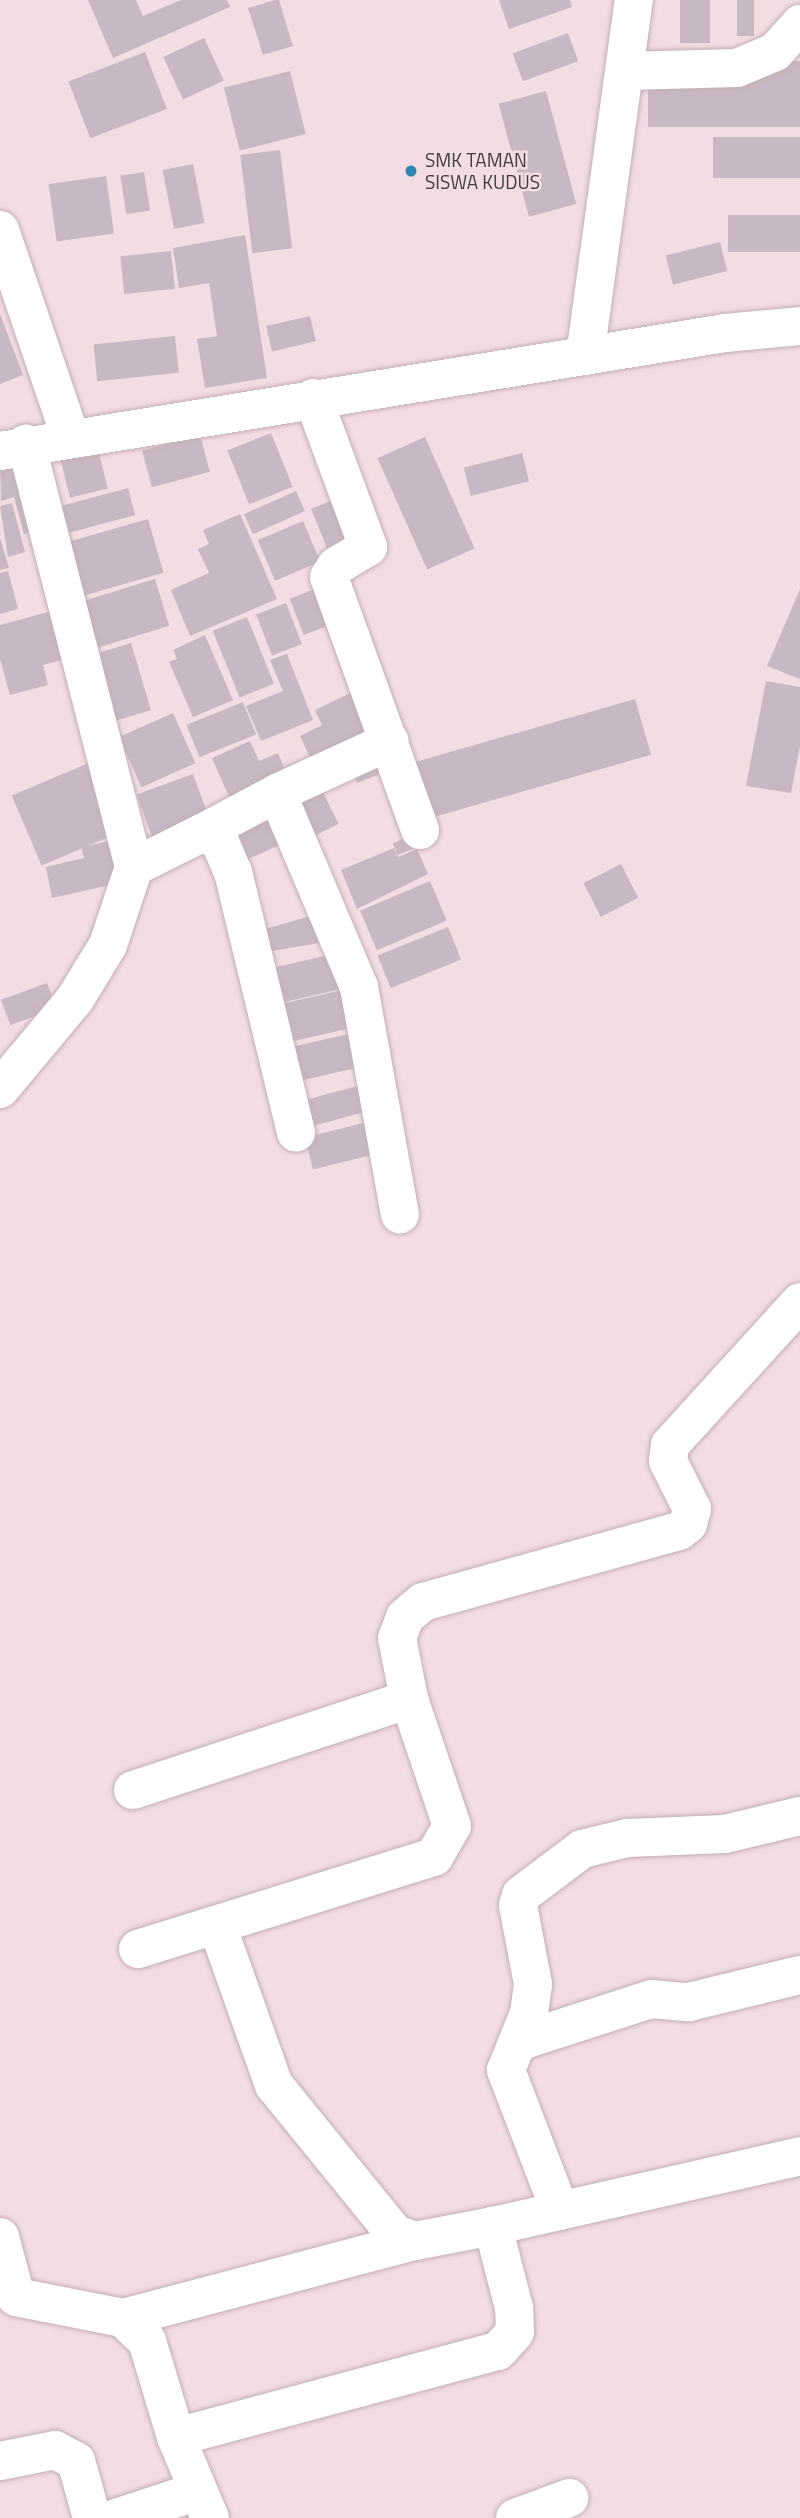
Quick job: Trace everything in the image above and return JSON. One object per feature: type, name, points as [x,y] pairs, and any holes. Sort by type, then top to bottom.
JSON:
[{"type":"street","points":[[585,356],[634,0]]},
{"type":"street","points":[[625,71],[737,68],[775,52],[800,24]]},
{"type":"street","points":[[0,230],[69,436]]},
{"type":"street","points":[[0,1088],[75,999],[108,945],[134,867],[13,447],[725,333],[800,326]]},
{"type":"street","points":[[725,333],[800,344]]},
{"type":"street","points":[[313,398],[368,547],[336,566],[329,577],[420,830]]},
{"type":"street","points":[[134,867],[276,793],[390,741]]},
{"type":"street","points":[[276,793],[359,987],[400,1214]]},
{"type":"street","points":[[204,832],[220,842],[233,872],[296,1132]]},
{"type":"street","points":[[138,1950],[218,1928],[434,1857],[452,1826],[409,1699],[397,1638],[405,1617],[424,1602],[679,1531],[688,1524],[691,1508],[668,1461],[670,1445],[800,1303]]},
{"type":"street","points":[[133,1790],[409,1699]]},
{"type":"street","points":[[560,2211],[508,2081],[508,2058],[519,2042],[529,2013],[533,1984],[518,1905],[521,1895],[551,1869],[582,1849],[626,1838],[725,1834],[800,1816]]},
{"type":"street","points":[[218,1928],[274,2085],[386,2229],[415,2241]]},
{"type":"street","points":[[519,2042],[650,1999],[689,2002],[800,1975]]},
{"type":"street","points":[[0,2236],[16,2297],[124,2318],[415,2241],[493,2226],[800,2156]]},
{"type":"street","points":[[176,2437],[498,2351],[515,2332],[514,2308],[493,2226]]},
{"type":"street","points":[[116,2518],[204,2505],[176,2437],[146,2341],[124,2318]]},
{"type":"street","points":[[0,2461],[55,2450],[76,2461],[92,2518]]},
{"type":"street","points":[[515,2518],[569,2498]]},
{"type":"building","points":[[88,0],[136,0],[143,16],[181,0],[227,0],[230,7],[113,58]]},
{"type":"building","points":[[279,0],[293,46],[263,55],[248,8]]},
{"type":"building","points":[[499,0],[570,0],[572,7],[509,29]]},
{"type":"building","points":[[680,0],[710,0],[710,43],[680,43]]},
{"type":"building","points":[[737,0],[754,0],[754,36],[737,36]]},
{"type":"building","points":[[568,33],[578,61],[523,81],[513,53]]},
{"type":"building","points":[[204,38],[224,81],[183,100],[163,57]]},
{"type":"building","points":[[145,52],[167,109],[90,138],[68,81]]},
{"type":"building","points":[[648,61],[800,61],[800,127],[648,127]]},
{"type":"building","points":[[290,71],[306,134],[240,151],[224,87]]},
{"type":"building","points":[[546,91],[576,204],[529,217],[499,104]]},
{"type":"building","points":[[713,137],[800,137],[800,178],[713,178]]},
{"type":"building","points":[[280,150],[292,248],[252,253],[240,155]]},
{"type":"building","points":[[193,164],[204,223],[174,229],[163,170]]},
{"type":"building","points":[[144,172],[150,211],[126,214],[120,176]]},
{"type":"building","points":[[106,176],[114,233],[57,242],[49,184]]},
{"type":"building","points":[[728,215],[800,215],[800,252],[728,252]]},
{"type":"building","points":[[245,235],[267,378],[205,388],[197,339],[217,336],[209,283],[179,288],[173,248]]},
{"type":"building","points":[[720,242],[727,271],[673,285],[666,256]]},
{"type":"building","points":[[171,251],[175,289],[124,294],[120,256]]},
{"type":"building","points":[[0,314],[23,375],[0,384]]},
{"type":"building","points":[[310,316],[316,341],[272,351],[266,326]]},
{"type":"building","points":[[175,336],[179,373],[97,381],[93,345]]},
{"type":"building","points":[[271,433],[293,487],[249,504],[227,451]]},
{"type":"building","points":[[200,435],[210,472],[152,487],[142,451]]},
{"type":"building","points":[[95,437],[108,488],[70,498],[57,446]]},
{"type":"building","points":[[425,437],[475,548],[427,570],[377,458]]},
{"type":"building","points":[[522,453],[529,481],[471,496],[464,468]]},
{"type":"building","points":[[29,457],[47,528],[24,534],[14,497],[1,501],[0,464]]},
{"type":"building","points":[[128,488],[135,515],[59,535],[52,508]]},
{"type":"building","points":[[296,491],[305,511],[253,534],[244,514]]},
{"type":"building","points":[[338,498],[357,544],[330,555],[311,509]]},
{"type":"building","points":[[12,503],[25,552],[8,557],[0,506]]},
{"type":"building","points":[[240,514],[277,599],[190,636],[171,590],[209,573],[198,549],[209,544],[203,530]]},
{"type":"building","points":[[148,519],[163,573],[71,599],[56,545]]},
{"type":"building","points":[[303,521],[320,562],[275,581],[258,540]]},
{"type":"building","points":[[0,538],[9,568],[0,570]]},
{"type":"building","points":[[8,571],[18,609],[0,614],[0,573]]},
{"type":"building","points":[[155,579],[169,626],[91,650],[77,603]]},
{"type":"building","points":[[328,584],[342,620],[304,635],[290,599]]},
{"type":"building","points":[[800,589],[800,679],[767,666]]},
{"type":"building","points":[[286,603],[302,644],[272,656],[256,614]]},
{"type":"building","points":[[63,608],[76,656],[43,665],[48,685],[10,695],[0,659],[0,625]]},
{"type":"building","points":[[247,617],[274,684],[240,698],[213,631]]},
{"type":"building","points":[[205,635],[233,700],[193,717],[169,662],[177,659],[173,650]]},
{"type":"building","points":[[131,643],[151,710],[105,724],[95,654]]},
{"type":"building","points":[[287,654],[313,720],[261,741],[246,706],[283,691],[270,660]]},
{"type":"building","points":[[766,681],[800,687],[800,746],[791,793],[746,786]]},
{"type":"building","points":[[361,688],[385,739],[315,768],[300,736],[322,725],[315,710]]},
{"type":"building","points":[[635,699],[651,755],[426,819],[410,763]]},
{"type":"building","points":[[243,702],[256,734],[200,757],[186,725]]},
{"type":"building","points":[[173,713],[195,763],[141,787],[119,737]]},
{"type":"building","points":[[250,741],[259,761],[278,753],[290,782],[233,806],[212,758]]},
{"type":"building","points":[[91,762],[121,832],[42,866],[12,796]]},
{"type":"building","points":[[350,763],[390,770],[357,783]]},
{"type":"building","points":[[193,774],[209,819],[153,840],[137,795]]},
{"type":"building","points":[[317,780],[338,824],[304,841],[283,797]]},
{"type":"building","points":[[275,812],[288,841],[246,860],[233,831]]},
{"type":"building","points":[[412,835],[417,847],[398,855],[393,843]]},
{"type":"building","points":[[119,839],[128,881],[52,898],[46,867],[84,858],[81,847]]},
{"type":"building","points":[[394,848],[398,857],[417,849],[428,874],[357,909],[341,870]]},
{"type":"building","points":[[621,864],[638,898],[601,917],[584,883]]},
{"type":"building","points":[[430,881],[447,921],[377,950],[360,911]]},
{"type":"building","points":[[321,913],[330,941],[267,952],[262,930]]},
{"type":"building","points":[[448,927],[461,959],[391,988],[378,955]]},
{"type":"building","points":[[333,954],[341,989],[280,1003],[272,968]]},
{"type":"building","points":[[47,983],[56,1008],[10,1025],[1,1000]]},
{"type":"building","points":[[342,990],[351,1028],[287,1043],[279,1005]]},
{"type":"building","points":[[352,1033],[360,1067],[298,1081],[291,1047]]},
{"type":"building","points":[[365,1084],[372,1110],[309,1127],[302,1101]]},
{"type":"building","points":[[371,1121],[379,1153],[313,1169],[305,1137]]},
{"type":"place","name":"SMK TAMAN SISWA KUDUS","points":[[411,171]]}]
